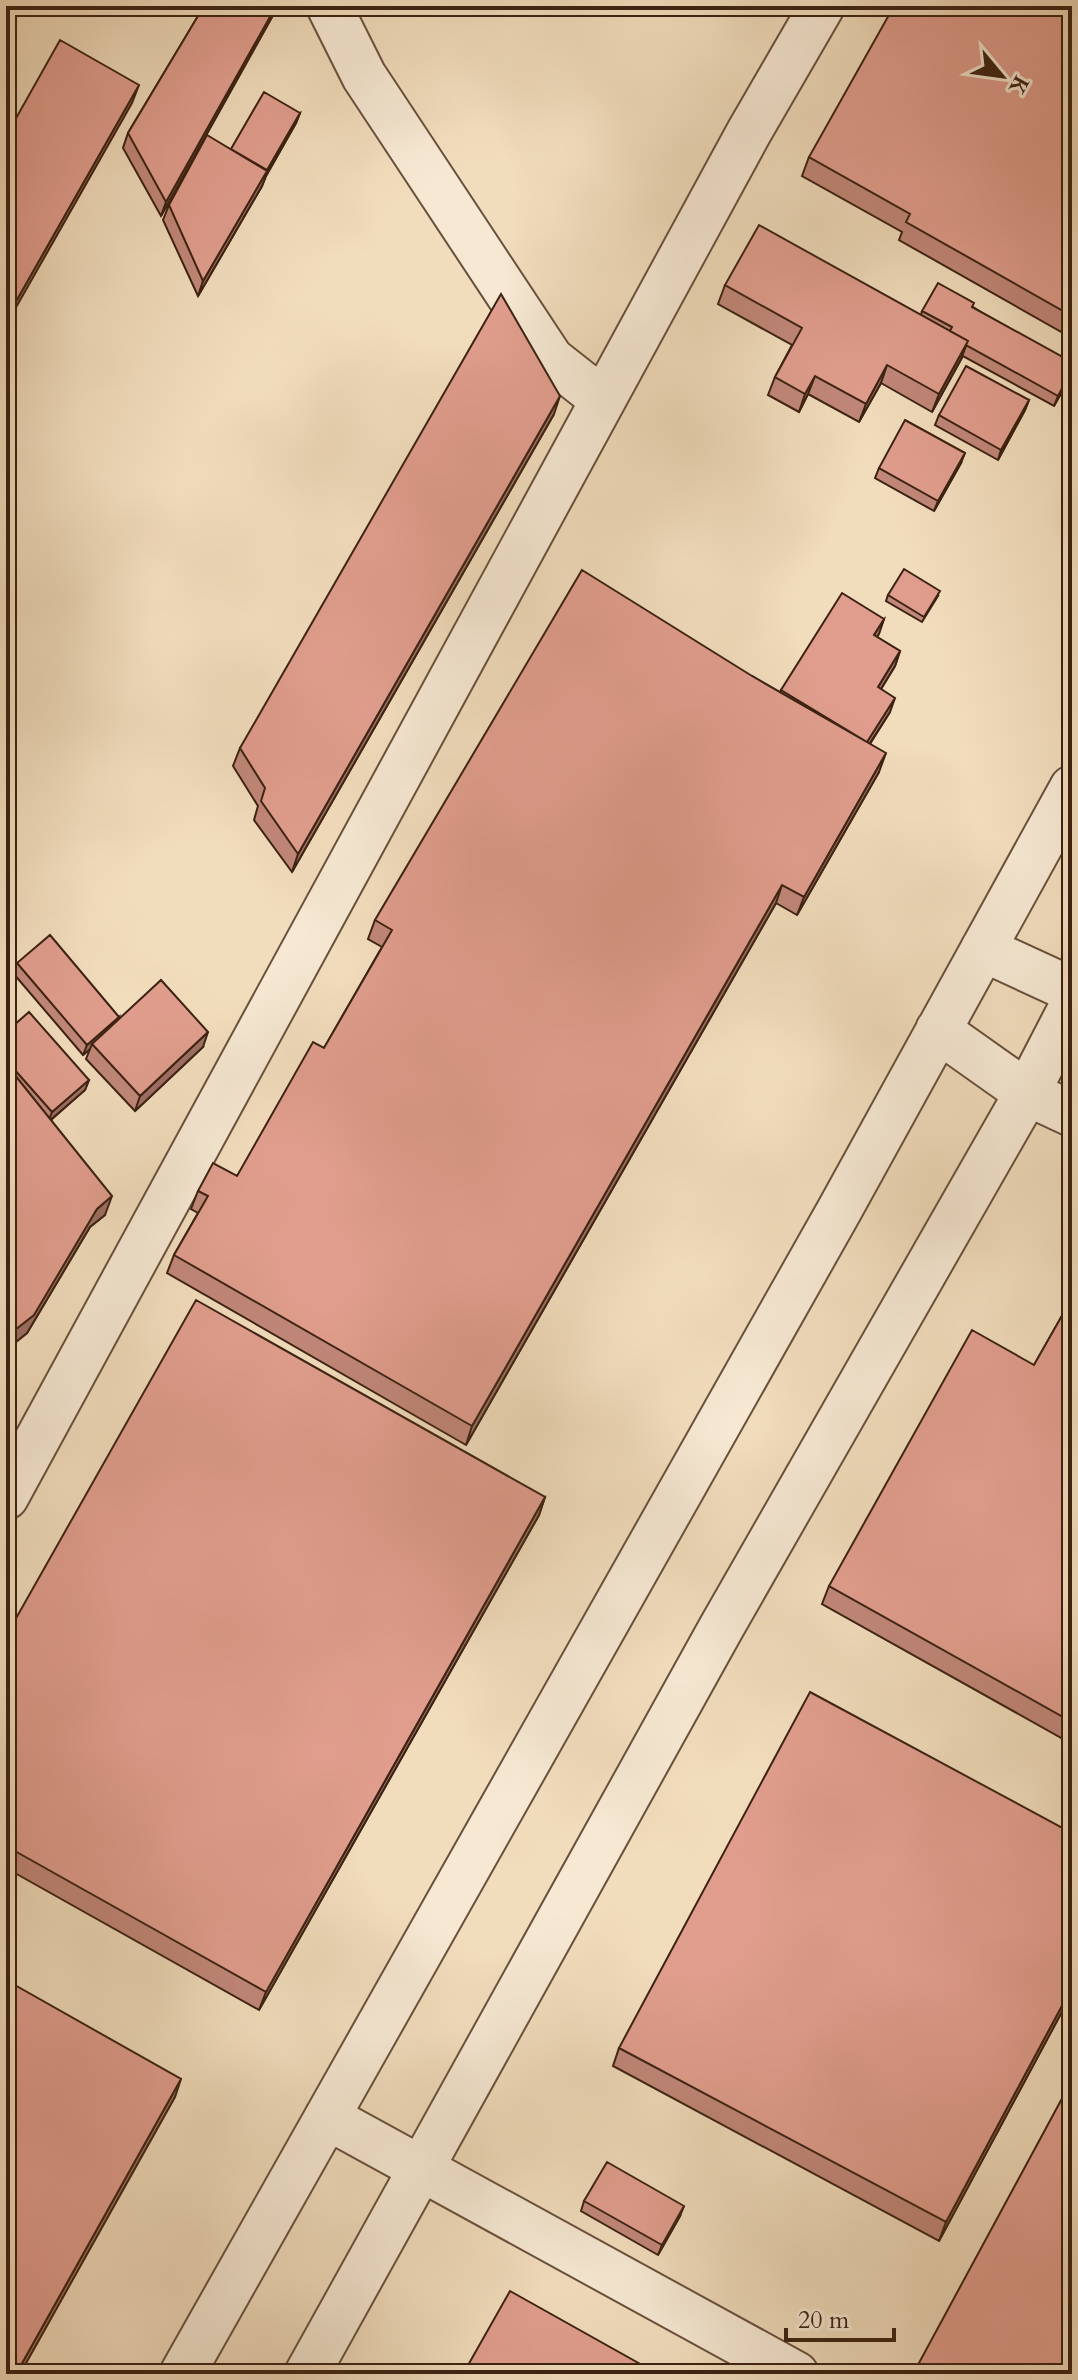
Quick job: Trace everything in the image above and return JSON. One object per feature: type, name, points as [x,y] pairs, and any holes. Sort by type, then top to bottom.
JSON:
[{"type":"street","points":[[329,6],[364,76],[551,359],[603,400]]},
{"type":"street","points":[[6,1497],[749,132],[822,6]]},
{"type":"street","points":[[182,2374],[1072,788]]},
{"type":"street","points":[[983,949],[1072,990]]},
{"type":"street","points":[[307,2374],[721,1628],[1027,1093],[1072,1006]]},
{"type":"street","points":[[938,1030],[1027,1093],[1072,1114]]},
{"type":"street","points":[[327,2117],[796,2374]]},
{"type":"building","points":[[204,6],[276,6],[166,202],[128,133]]},
{"type":"building","points":[[894,6],[1072,6],[1072,316],[906,222],[910,214],[809,157]]},
{"type":"building","points":[[60,40],[139,85],[6,319],[6,136]]},
{"type":"building","points":[[264,92],[300,113],[267,170],[231,149]]},
{"type":"building","points":[[207,135],[267,171],[203,281],[169,205]]},
{"type":"building","points":[[759,225],[968,341],[939,394],[887,365],[866,404],[815,376],[805,394],[775,377],[802,328],[725,285]]},
{"type":"building","points":[[938,283],[974,303],[972,307],[1072,362],[1072,370],[1058,396],[966,345],[968,341],[950,331],[952,327],[922,311]]},
{"type":"building","points":[[501,294],[560,396],[298,854],[261,801],[265,788],[240,748]]},
{"type":"building","points":[[966,366],[1029,400],[1001,450],[939,415]]},
{"type":"building","points":[[905,420],[965,453],[938,501],[879,468]]},
{"type":"building","points":[[904,569],[940,591],[924,617],[888,595]]},
{"type":"building","points":[[582,570],[752,676],[886,753],[804,897],[782,885],[472,1426],[174,1255],[208,1196],[198,1191],[213,1163],[237,1176],[313,1042],[324,1048],[392,930],[375,920]]},
{"type":"building","points":[[842,593],[884,619],[874,635],[900,651],[878,687],[895,698],[867,742],[781,690]]},
{"type":"building","points":[[50,935],[119,1017],[87,1045],[17,963]]},
{"type":"building","points":[[161,980],[208,1032],[140,1096],[92,1044]]},
{"type":"building","points":[[29,1012],[89,1080],[52,1112],[6,1060],[6,1032]]},
{"type":"building","points":[[6,1064],[112,1196],[97,1209],[34,1315],[6,1337]]},
{"type":"building","points":[[1072,1298],[1072,1722],[829,1586],[972,1330],[1034,1365]]},
{"type":"building","points":[[196,1300],[545,1497],[266,1992],[6,1846],[6,1636]]},
{"type":"building","points":[[810,1692],[1072,1833],[1072,1987],[946,2222],[619,2048]]},
{"type":"building","points":[[6,1980],[181,2079],[16,2374],[6,2374]]},
{"type":"building","points":[[1072,2080],[1072,2374],[913,2374]]},
{"type":"building","points":[[607,2162],[684,2206],[662,2245],[584,2201]]},
{"type":"building","points":[[510,2291],[658,2374],[463,2374]]}]
